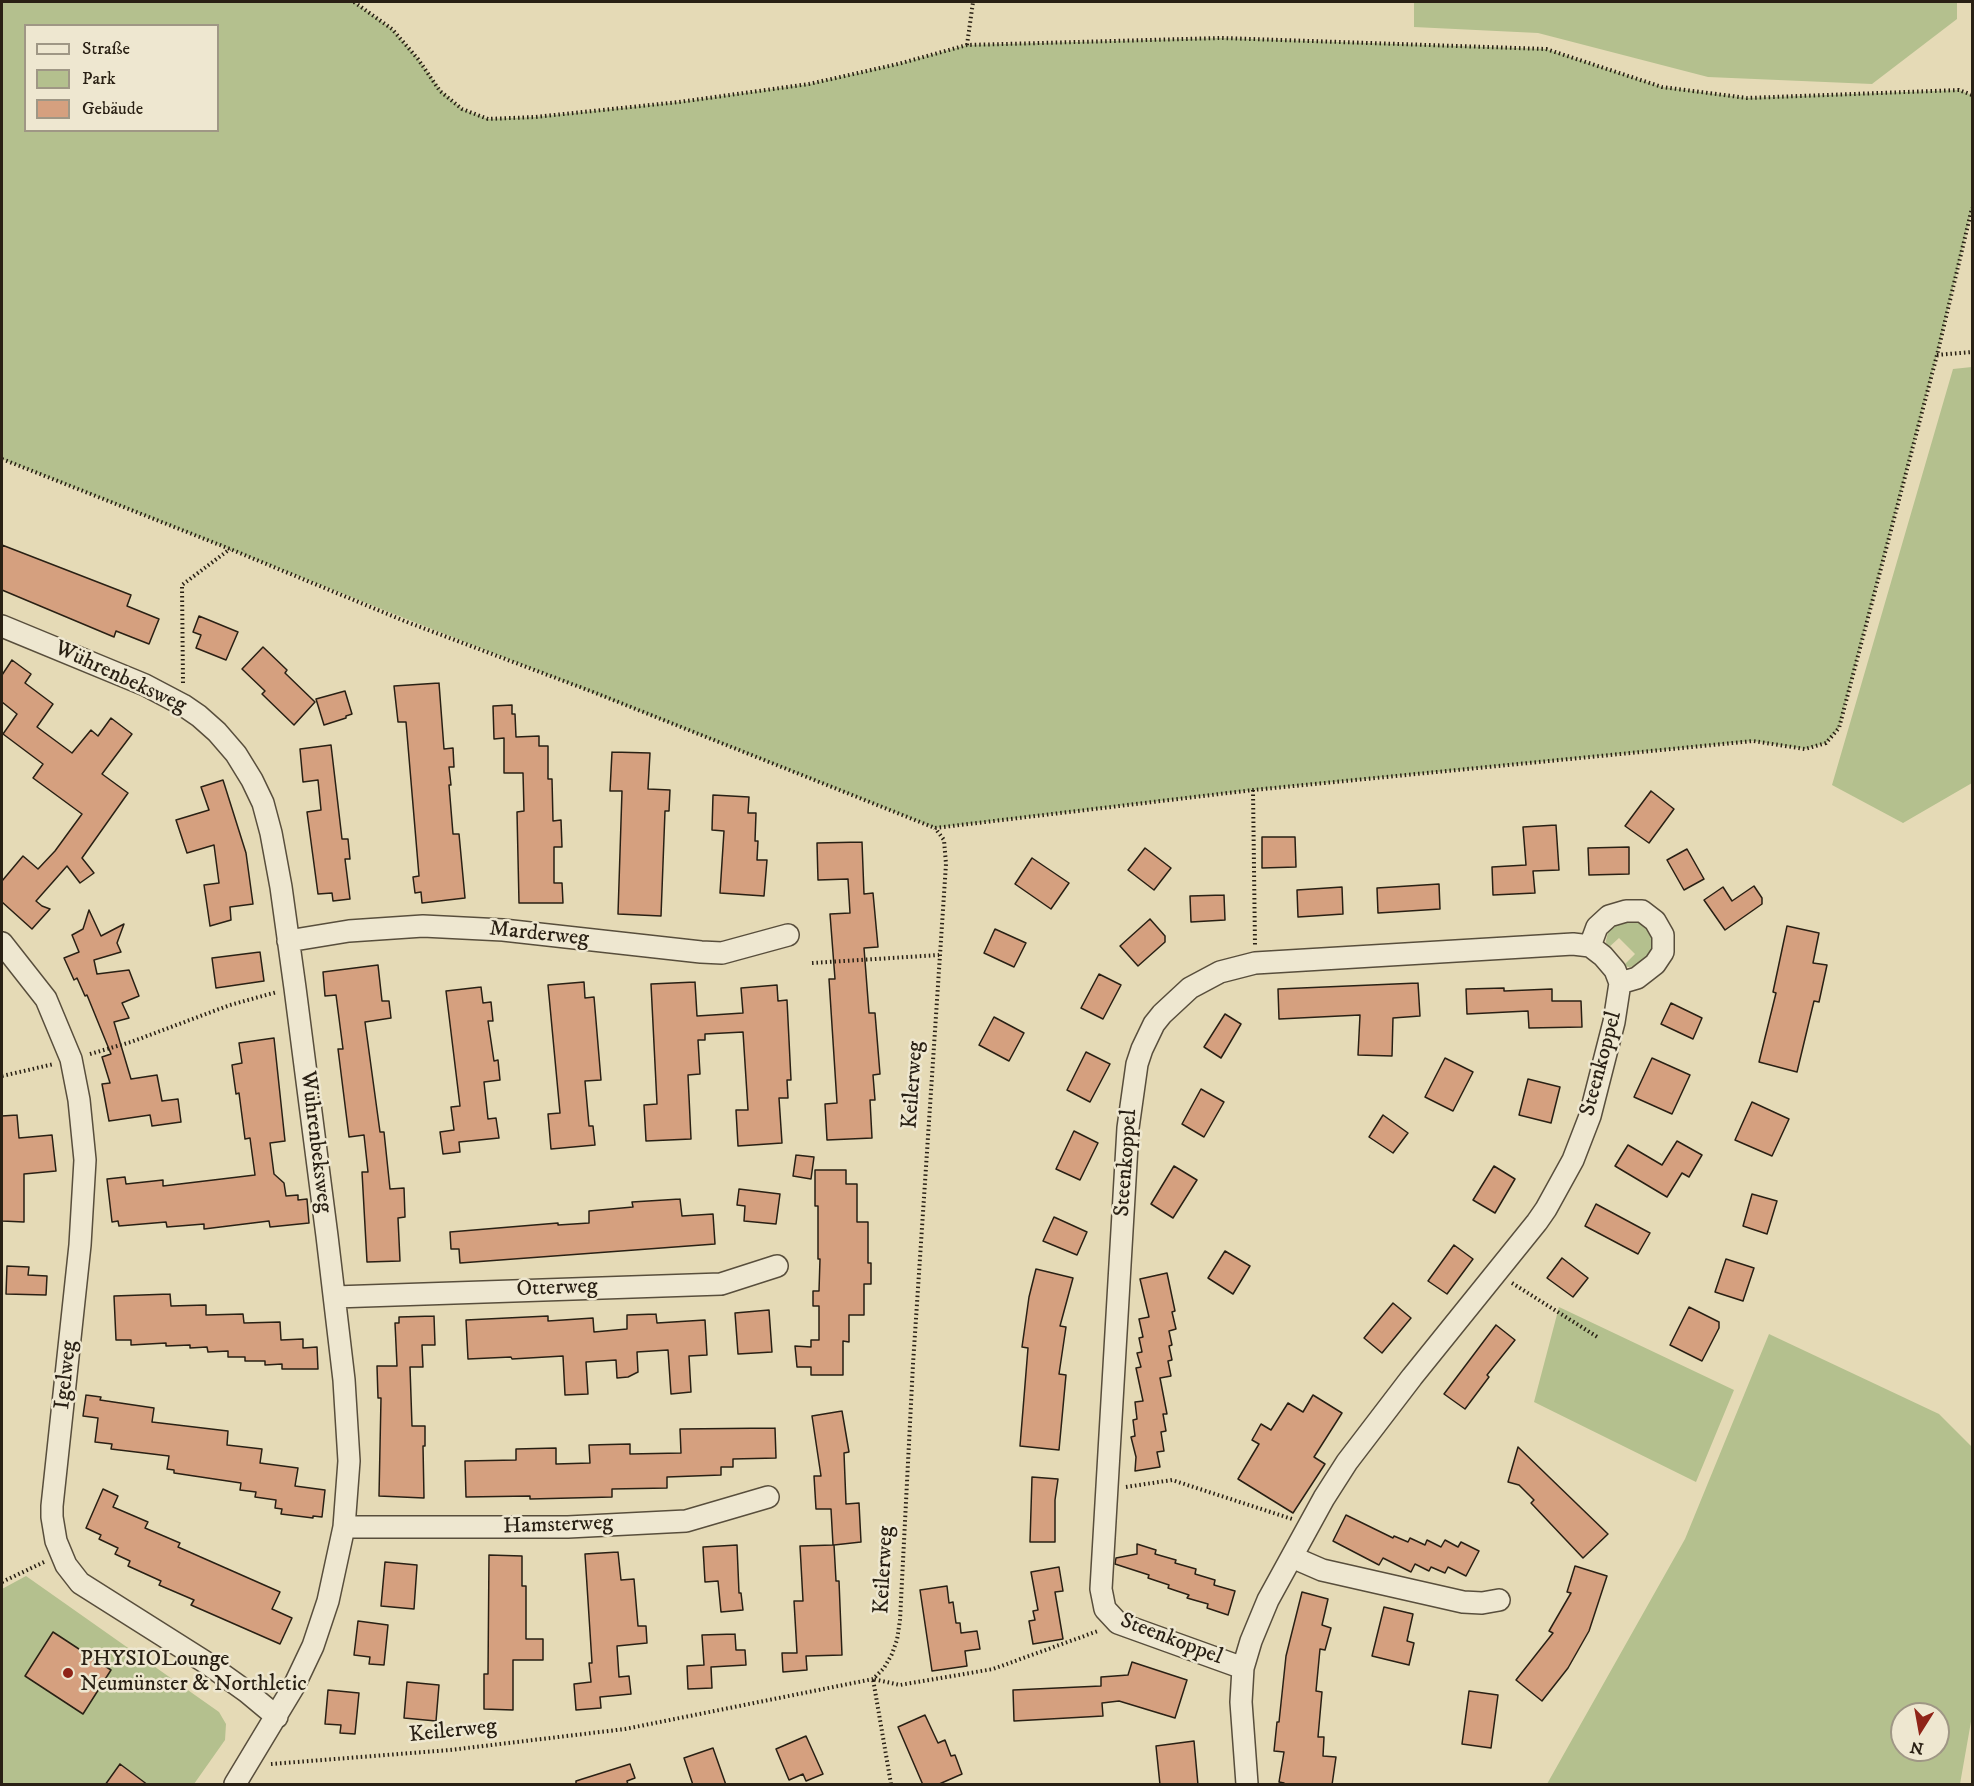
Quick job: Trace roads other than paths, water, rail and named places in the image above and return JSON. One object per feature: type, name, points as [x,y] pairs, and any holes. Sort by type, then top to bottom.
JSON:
[{"type":"street","name":"Wührenbeksweg","points":[[2,626],[106,668],[183,705],[217,732],[236,754],[263,803],[279,876],[335,1297],[348,1420],[349,1461],[344,1527],[328,1601],[313,1646],[277,1717],[235,1785]]},
{"type":"street","name":"Steenkoppel","points":[[1590,946],[1598,927],[1610,916],[1626,911],[1642,911],[1655,921],[1663,935],[1663,952],[1655,964],[1637,978],[1620,983]]},
{"type":"street","name":"Marderweg","points":[[288,941],[350,931],[423,926],[503,930],[722,953],[788,935]]},
{"type":"street","name":"Igelweg","points":[[2,943],[46,999],[71,1059],[80,1100],[85,1160],[80,1245],[52,1506],[53,1530],[61,1554],[66,1565],[80,1583],[205,1662],[277,1717]]},
{"type":"street","name":"Steenkoppel","points":[[1243,1668],[1118,1623],[1105,1609],[1101,1589],[1128,1128],[1137,1064],[1154,1024],[1179,995],[1220,972],[1255,963],[1574,944],[1590,946],[1615,970],[1620,983],[1614,1022],[1582,1139],[1546,1209],[1347,1462],[1264,1610],[1243,1668],[1241,1702],[1247,1785]]},
{"type":"street","name":"Otterweg","points":[[335,1297],[721,1284],[777,1266]]},
{"type":"street","name":"Hamsterweg","points":[[344,1527],[568,1527],[686,1521],[768,1497]]},
{"type":"street","points":[[1292,1557],[1322,1570],[1463,1602],[1482,1603],[1499,1600]]},
{"type":"place","name":"PHYSIOLounge Neumünster & Northletic","points":[[68,1673]]}]
